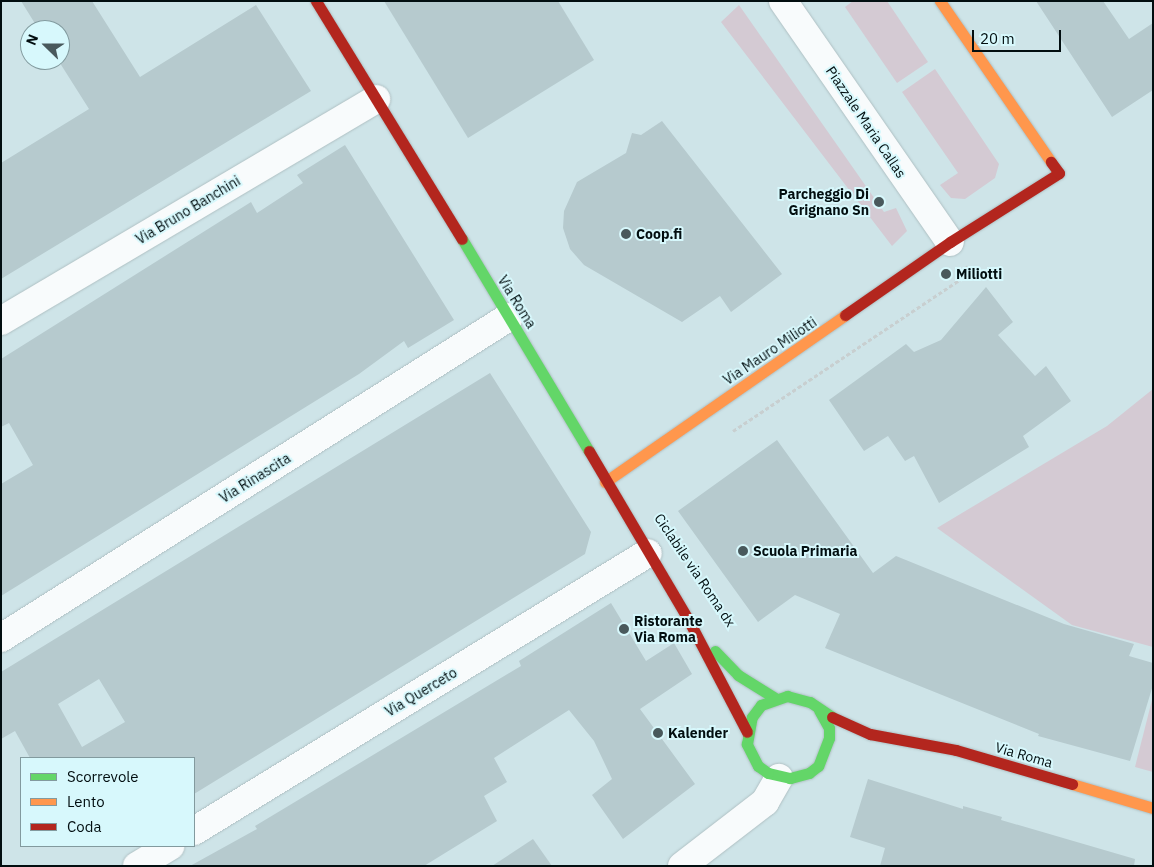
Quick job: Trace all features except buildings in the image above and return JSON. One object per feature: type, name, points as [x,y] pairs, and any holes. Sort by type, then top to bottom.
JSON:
[{"type":"street","name":"Via Roma","points":[[316,1],[509,317],[689,621],[747,732],[748,744],[758,766],[779,778]]},
{"type":"street","name":"Piazzale Maria Callas","points":[[783,1],[950,242]]},
{"type":"street","name":"Via Mauro Miliotti","points":[[605,482],[950,242],[1059,173],[940,1]]},
{"type":"street","name":"Via Bruno Banchini","points":[[1,321],[376,99]]},
{"type":"street","name":"Via Rinascita","points":[[1,638],[509,317]]},
{"type":"street","name":"Via Querceto","points":[[195,830],[648,553]]},
{"type":"street","name":"Via Roma","points":[[689,621],[738,674],[775,698],[799,697],[819,710],[854,728],[886,738],[956,750],[1153,808]]},
{"type":"street","points":[[747,732],[752,717],[762,706],[775,698]]},
{"type":"street","points":[[819,710],[829,728],[824,757]]},
{"type":"street","name":"Via Roma","points":[[860,742],[886,738]]},
{"type":"street","points":[[682,866],[765,802],[779,778],[800,777],[810,773],[824,757],[836,751]]},
{"type":"street","points":[[137,866],[168,847]]},
{"type":"path","points":[[725,437],[971,272],[950,242]]},
{"type":"path","name":"Ciclabile via Roma dx","points":[[715,605],[734,629]]},
{"type":"shaded area","points":[[853,1],[887,1],[928,62],[897,83],[845,7]]},
{"type":"shaded area","points":[[739,5],[884,212],[896,208],[907,231],[892,246],[721,22]]},
{"type":"shaded area","points":[[935,69],[999,164],[995,178],[965,199],[951,198],[940,185],[958,173],[902,92]]},
{"type":"shaded area","points":[[1153,389],[1153,647],[1072,625],[937,528],[1107,426]]},
{"type":"shaded area","points":[[1153,696],[1153,772],[1135,767]]},
{"type":"traffic: fast","points":[[462,239],[589,451]]},
{"type":"traffic: fast","points":[[715,651],[738,675],[775,698]]},
{"type":"traffic: fast","points":[[819,710],[829,728],[829,738],[818,766],[809,773],[790,778],[768,773],[758,766],[747,744],[752,717],[761,705],[787,696],[810,702],[832,717]]},
{"type":"traffic: slow","points":[[940,1],[1051,162]]},
{"type":"traffic: slow","points":[[605,482],[845,315]]},
{"type":"traffic: slow","points":[[1072,784],[1153,808]]},
{"type":"traffic: jam","points":[[316,1],[462,239]]},
{"type":"traffic: jam","points":[[845,315],[950,242],[1059,173],[1051,162]]},
{"type":"traffic: jam","points":[[589,451],[689,621],[747,732]]},
{"type":"traffic: jam","points":[[832,717],[870,734],[956,750],[1072,784]]},
{"type":"place","name":"Parcheggio Di Grignano Sn","points":[[879,202]]},
{"type":"place","name":"Coop.fi","points":[[626,234]]},
{"type":"place","name":"Miliotti","points":[[946,274]]},
{"type":"place","name":"Scuola Primaria","points":[[743,551]]},
{"type":"place","name":"Ristorante Via Roma","points":[[624,629]]},
{"type":"place","name":"Kalender","points":[[658,733]]}]
